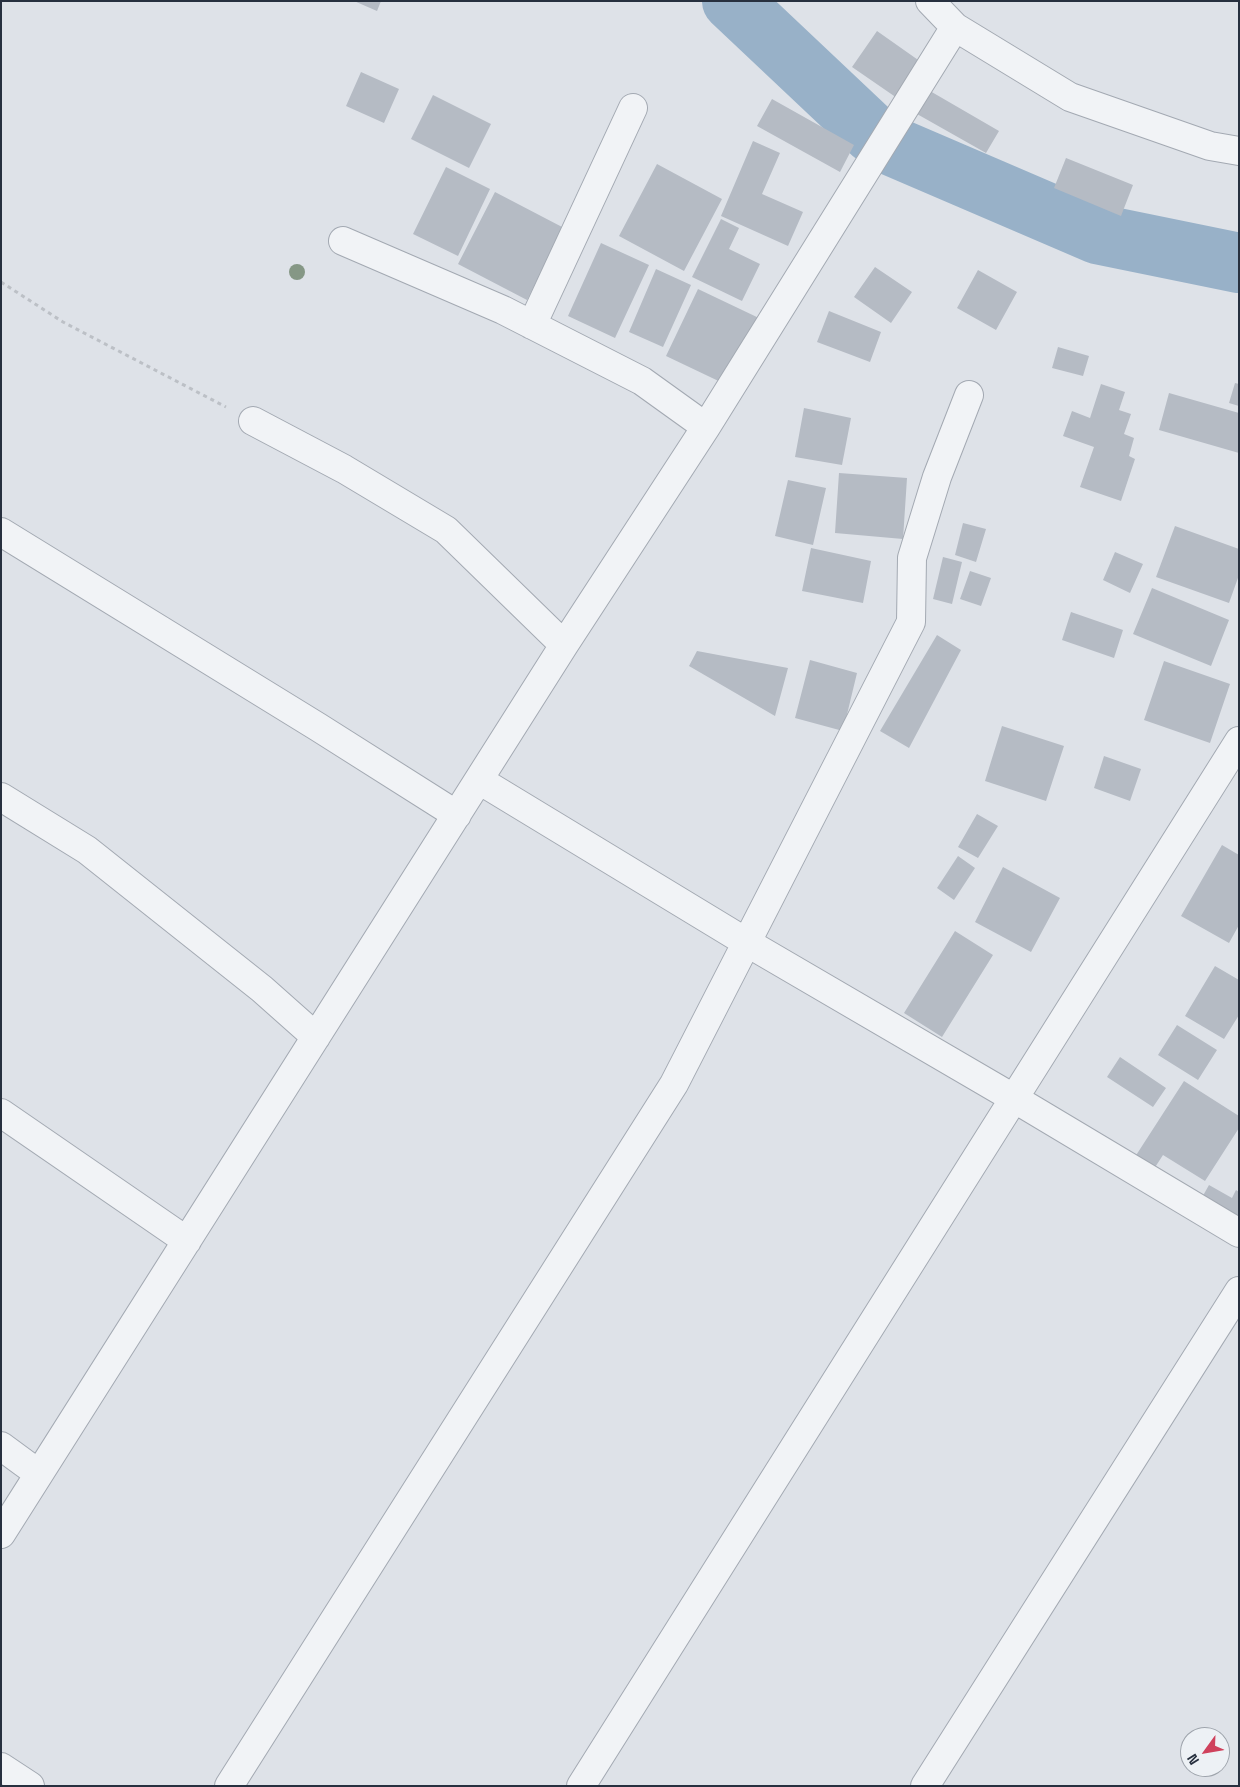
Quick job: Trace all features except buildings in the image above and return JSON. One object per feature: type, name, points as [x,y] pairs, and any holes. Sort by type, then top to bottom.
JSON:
[{"type":"street","points":[[930,1],[955,27],[1070,97],[1210,146],[1239,151]]},
{"type":"street","points":[[1,1534],[564,645],[706,427],[955,27]]},
{"type":"street","points":[[532,325],[633,108]]},
{"type":"street","points":[[343,241],[503,310],[642,381],[706,427]]},
{"type":"street","points":[[229,1786],[674,1084],[911,622],[912,558],[937,477],[969,396]]},
{"type":"street","points":[[253,421],[344,469],[446,530],[564,645]]},
{"type":"street","points":[[1,532],[457,815]]},
{"type":"street","points":[[581,1786],[1239,741]]},
{"type":"street","points":[[479,780],[746,942],[1015,1099],[1239,1233]]},
{"type":"street","points":[[1,797],[87,850],[262,990],[316,1036]]},
{"type":"street","points":[[1,1114],[187,1241]]},
{"type":"street","points":[[925,1786],[1239,1291]]},
{"type":"street","points":[[1,1446],[39,1474]]},
{"type":"street","points":[[1,1767],[30,1786]]},
{"type":"path","points":[[1,282],[64,322],[253,421]]},
{"type":"waterway","points":[[732,1],[873,134]]},
{"type":"waterway","points":[[892,146],[1097,234],[1239,263]]}]
